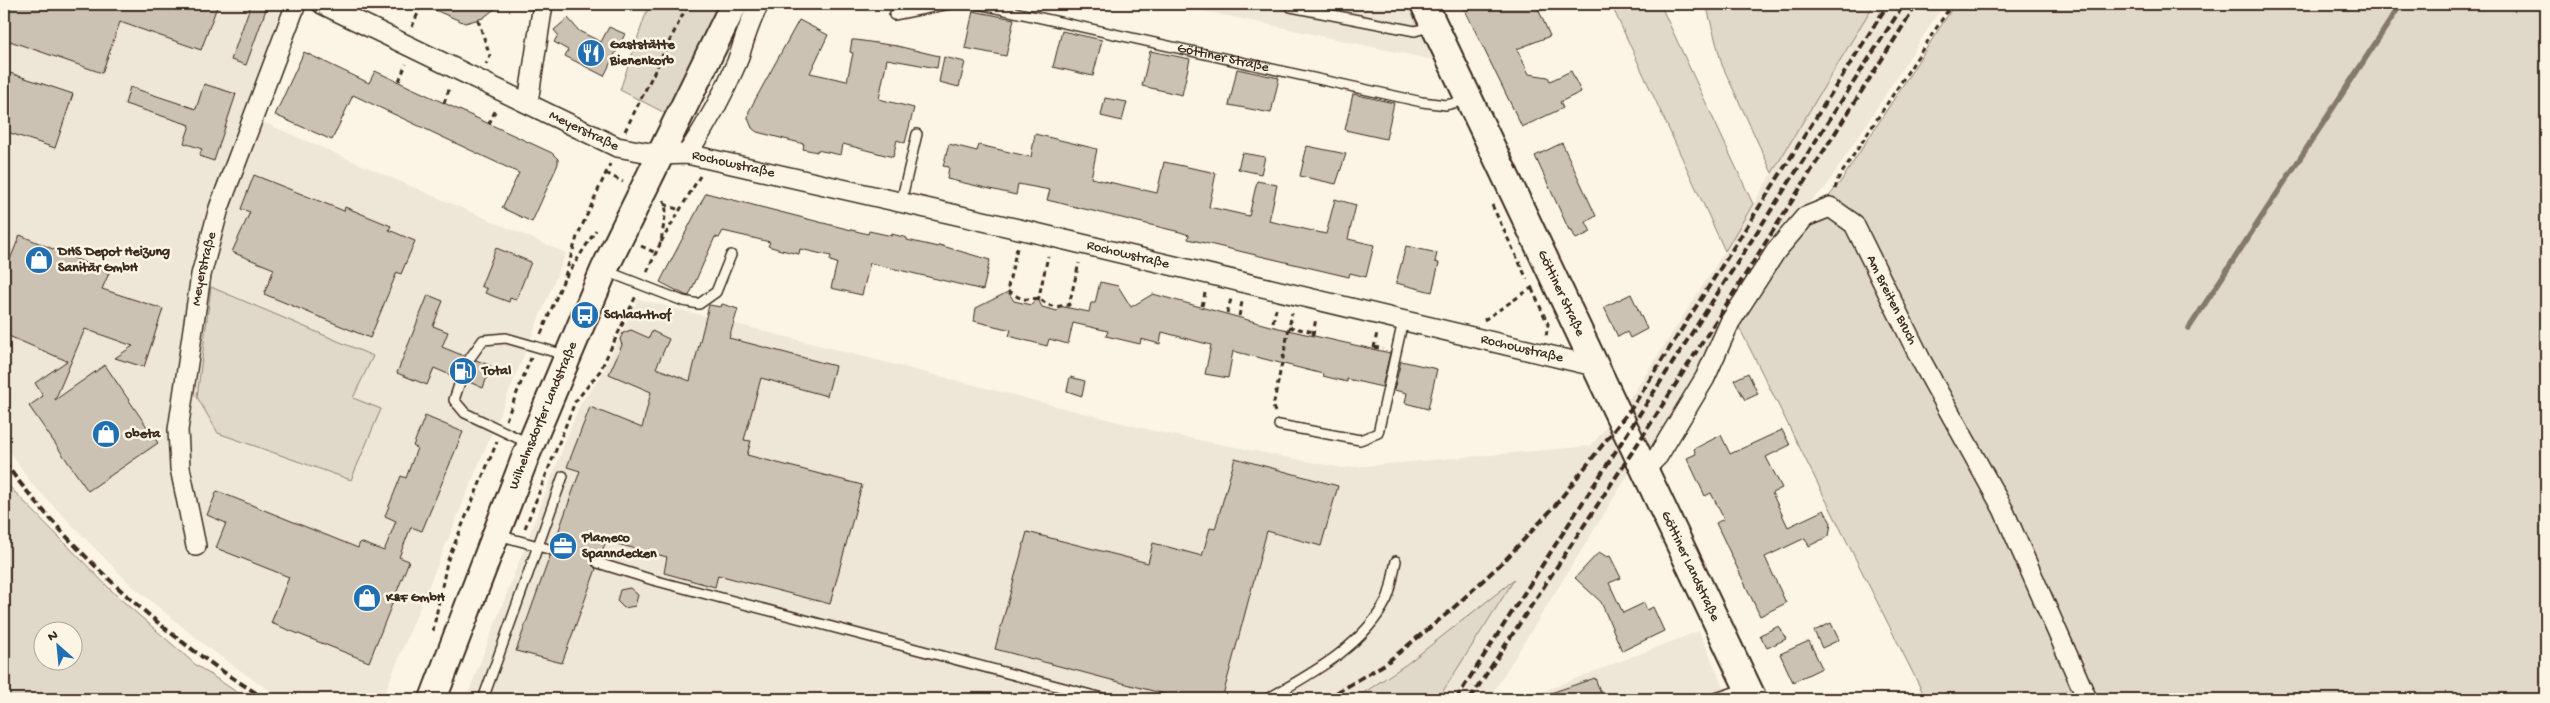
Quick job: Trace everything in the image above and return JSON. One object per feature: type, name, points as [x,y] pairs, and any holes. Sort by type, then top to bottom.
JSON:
[{"type":"main road","name":"Wilhelmsdorfer Landstraße","points":[[433,699],[508,538],[531,444],[604,270],[734,4]]},
{"type":"main road","name":"Göttiner Straße","points":[[1429,15],[1627,435]]},
{"type":"main road","name":"Göttiner Landstraße","points":[[1627,435],[1750,693]]},
{"type":"street","name":"Meyerstraße","points":[[196,546],[180,468],[178,430],[200,275],[219,208],[296,4]]},
{"type":"street","name":"Meyerstraße","points":[[322,4],[618,147],[661,155]]},
{"type":"street","points":[[528,102],[543,4]]},
{"type":"street","points":[[687,154],[698,138],[736,63],[753,15],[759,4]]},
{"type":"street","name":"Rochowstraße","points":[[661,155],[687,154],[901,202],[1401,329],[1544,354],[1594,366]]},
{"type":"street","points":[[1643,471],[1658,456],[1704,378],[1730,322],[1776,252],[1805,216],[1830,207]]},
{"type":"street","name":"Am Breiten Bruch","points":[[1830,207],[1854,224],[1922,362],[2003,509],[2087,699]]},
{"type":"lane","points":[[894,15],[950,4]]},
{"type":"lane","name":"Göttiner Straße","points":[[978,4],[1422,102],[1446,105],[1468,99]]},
{"type":"lane","points":[[1292,4],[1291,7],[1415,31],[1429,15]]},
{"type":"lane","points":[[901,202],[917,134]]},
{"type":"lane","points":[[604,270],[683,301],[699,304],[716,292],[731,255]]},
{"type":"lane","points":[[1279,425],[1360,440],[1378,433],[1401,329]]},
{"type":"lane","points":[[470,358],[483,340],[506,338],[568,355]]},
{"type":"lane","points":[[461,379],[454,400],[465,413],[531,444]]},
{"type":"lane","points":[[483,699],[563,476]]},
{"type":"lane","points":[[508,538],[552,550]]},
{"type":"lane","points":[[1267,699],[1324,664],[1364,633],[1388,598],[1396,561]]},
{"type":"lane","points":[[598,563],[678,587],[1106,699]]},
{"type":"lane","points":[[1714,699],[1750,693]]},
{"type":"path","points":[[404,44],[422,4]]},
{"type":"path","points":[[1830,207],[1838,179],[1952,4]]},
{"type":"path","points":[[478,20],[490,56],[479,79]]},
{"type":"path","points":[[508,538],[575,402],[600,371],[661,242],[697,177],[702,174]]},
{"type":"path","points":[[661,242],[666,210],[664,196]]},
{"type":"path","points":[[1491,201],[1548,324],[1544,354]]},
{"type":"path","points":[[632,243],[656,253]]},
{"type":"path","points":[[1010,247],[1025,250]]},
{"type":"path","points":[[1017,248],[1007,291],[1014,297],[1031,301],[1038,300],[1044,304],[1061,308],[1069,305],[1079,263]]},
{"type":"path","points":[[1040,254],[1056,258]]},
{"type":"path","points":[[1038,300],[1048,256]]},
{"type":"path","points":[[1071,261],[1088,266]]},
{"type":"path","points":[[432,638],[446,562],[502,432],[564,279]]},
{"type":"path","points":[[1195,291],[1213,295]]},
{"type":"path","points":[[1202,306],[1205,293]]},
{"type":"path","points":[[1222,297],[1250,304]]},
{"type":"path","points":[[1228,313],[1230,299]]},
{"type":"path","points":[[1239,316],[1242,302]]},
{"type":"path","points":[[1268,308],[1300,315]]},
{"type":"path","points":[[1273,322],[1276,309]]},
{"type":"path","points":[[1279,425],[1273,407],[1292,313]]},
{"type":"path","points":[[1308,317],[1325,320]]},
{"type":"path","points":[[1290,327],[1314,333],[1316,318]]},
{"type":"path","points":[[1369,330],[1377,332],[1401,329]]},
{"type":"path","points":[[1374,349],[1377,332]]},
{"type":"shaded area","points":[[4,4],[283,4],[244,114],[566,253],[382,699],[284,699],[255,681],[206,646],[129,583],[31,483],[4,443]],"holes":[[[212,287],[372,356],[353,398]]]},
{"type":"shaded area","points":[[649,4],[721,4],[667,114],[620,90]]},
{"type":"shaded area","points":[[1171,4],[1433,4],[1462,66]]},
{"type":"shaded area","points":[[1611,4],[1660,4],[1753,204],[1725,251]]},
{"type":"shaded area","points":[[1706,4],[1874,4],[1772,173],[1722,65]]},
{"type":"shaded area","points":[[1874,4],[1944,4],[1825,188],[1798,212],[1656,444],[1630,472],[1489,699],[1438,699],[1513,582],[1408,663],[1356,697],[1357,699],[466,699],[580,404],[600,378],[638,299],[1158,432],[1342,468],[1591,446],[1635,391],[1725,251]]},
{"type":"shaded area","points":[[1955,4],[2546,4],[2546,699],[1926,699],[1738,325],[1783,255],[1841,181]]},
{"type":"shaded area","points":[[211,287],[373,356],[353,398],[381,409],[351,480],[218,433],[197,397]]},
{"type":"shaded area","points":[[4,481],[117,596],[196,665],[247,699],[4,699]]},
{"type":"shaded area","points":[[1514,580],[1438,699],[1356,698],[1408,663]]},
{"type":"shaded area","points":[[1699,631],[1729,699],[1523,699]]},
{"type":"building","points":[[11,4],[218,4],[201,50],[120,22],[102,73],[4,39],[4,7],[10,9]]},
{"type":"building","points":[[251,4],[268,4],[246,65],[231,60]]},
{"type":"building","points":[[421,4],[501,4],[483,18],[465,23]]},
{"type":"building","points":[[1462,4],[1536,4],[1550,36],[1517,49],[1529,74],[1548,77],[1550,81],[1571,71],[1581,92],[1560,102],[1563,108],[1522,127]]},
{"type":"building","points":[[973,11],[1014,19],[1006,56],[965,48]]},
{"type":"building","name":"Gaststätte Bienenkorb","points":[[568,18],[579,31],[601,42],[609,27],[625,34],[604,76],[565,56],[568,50],[554,42],[558,35],[554,30]]},
{"type":"building","points":[[799,20],[828,35],[810,73],[847,81],[853,53],[850,52],[852,40],[897,46],[939,56],[937,68],[887,59],[879,99],[914,108],[905,143],[897,140],[893,157],[843,144],[841,155],[817,150],[817,152],[803,149],[804,144],[757,132],[752,128],[748,118],[749,111]]},
{"type":"building","points":[[1062,31],[1102,40],[1093,76],[1053,67]]},
{"type":"building","points":[[1150,51],[1190,59],[1182,95],[1142,86]]},
{"type":"building","points":[[304,52],[369,83],[375,71],[552,153],[558,159],[558,164],[532,222],[502,208],[519,173],[353,95],[332,140],[275,115]]},
{"type":"building","points":[[944,57],[965,62],[959,87],[939,82]]},
{"type":"building","points":[[1237,69],[1279,78],[1271,113],[1229,105]]},
{"type":"building","points":[[4,71],[73,94],[55,148],[4,131]]},
{"type":"building","points":[[204,84],[236,94],[214,161],[199,156],[202,149],[184,143],[190,125],[125,104],[130,87],[196,109]]},
{"type":"building","points":[[1353,94],[1394,103],[1386,139],[1345,130]]},
{"type":"building","points":[[1105,98],[1127,102],[1122,121],[1101,116]]},
{"type":"building","points":[[1035,134],[1097,149],[1091,178],[1157,193],[1164,162],[1216,173],[1209,207],[1249,216],[1257,181],[1277,185],[1269,221],[1326,234],[1335,199],[1356,205],[1348,239],[1374,245],[1366,277],[1350,273],[1349,277],[1188,239],[1189,235],[1180,232],[1047,200],[1050,190],[1018,184],[1016,195],[947,179],[949,167],[943,166],[949,144],[977,151],[979,145],[1031,157]]},
{"type":"building","points":[[1562,143],[1596,216],[1586,222],[1591,232],[1576,239],[1571,229],[1569,230],[1535,156]]},
{"type":"building","points":[[1307,146],[1346,154],[1336,184],[1300,176]]},
{"type":"building","points":[[1242,153],[1265,157],[1261,174],[1238,169]]},
{"type":"building","points":[[254,175],[344,211],[345,207],[391,226],[389,230],[415,241],[401,274],[397,272],[370,338],[264,294],[274,269],[232,252],[250,212],[241,209]]},
{"type":"building","points":[[706,193],[868,234],[869,231],[892,236],[892,234],[907,238],[907,240],[938,247],[939,245],[990,260],[983,290],[870,263],[862,295],[831,288],[837,263],[830,261],[831,256],[800,249],[799,254],[781,250],[768,246],[770,242],[723,231],[719,238],[715,237],[689,296],[685,295],[660,282]]},
{"type":"building","points":[[20,235],[109,273],[102,289],[163,309],[144,367],[115,358],[133,346],[85,329],[55,400],[105,365],[158,443],[88,491],[29,406],[43,396],[35,383],[67,361],[4,334],[4,274]]},
{"type":"building","points":[[1406,246],[1437,253],[1435,262],[1439,263],[1432,292],[1396,283]]},
{"type":"building","points":[[496,248],[531,262],[516,300],[510,298],[509,302],[485,293],[487,289],[481,286]]},
{"type":"building","points":[[1100,282],[1118,286],[1131,307],[1153,294],[1270,326],[1390,353],[1382,387],[1347,379],[1347,382],[1233,351],[1228,378],[1205,374],[1211,345],[1162,332],[1160,344],[1141,339],[1140,344],[1106,336],[1108,331],[1073,323],[1068,344],[1049,339],[1047,346],[1009,336],[1011,330],[974,321],[976,308],[1008,292],[1014,301],[1031,305],[1038,299],[1042,307],[1057,311],[1059,306],[1089,312],[1091,303],[1095,303]]},
{"type":"building","points":[[1631,294],[1647,329],[1630,338],[1627,332],[1618,337],[1604,307]]},
{"type":"building","points":[[428,295],[443,301],[433,326],[448,332],[442,347],[464,356],[467,363],[472,364],[476,360],[491,366],[483,388],[467,381],[463,373],[459,373],[455,377],[434,368],[427,385],[397,373]]},
{"type":"building","points":[[722,304],[738,309],[729,338],[835,366],[827,396],[761,378],[744,440],[751,441],[747,455],[862,485],[830,604],[718,575],[715,587],[664,573],[667,557],[606,541],[600,557],[592,561],[592,565],[596,569],[562,663],[516,651],[550,556],[558,552],[554,544],[580,471],[567,467],[590,407],[642,428],[651,392],[609,374],[622,345],[620,339],[623,333],[631,330],[649,338],[652,331],[669,339],[656,368],[690,381],[709,305],[721,307]]},
{"type":"building","points":[[1401,361],[1437,369],[1428,409],[1405,403],[1407,393],[1394,390]]},
{"type":"building","points":[[1748,373],[1758,394],[1745,400],[1734,380]]},
{"type":"building","points":[[1070,377],[1085,381],[1082,396],[1067,391]]},
{"type":"building","points":[[425,416],[463,432],[422,531],[411,527],[399,557],[409,561],[369,662],[271,623],[289,577],[216,548],[226,523],[207,515],[217,491],[358,548],[360,542],[384,551],[396,521],[385,516],[401,476],[406,478],[417,448],[413,446]]},
{"type":"building","points":[[1782,430],[1790,445],[1766,457],[1782,488],[1772,493],[1788,527],[1824,510],[1831,523],[1829,536],[1809,546],[1805,538],[1765,557],[1786,603],[1760,616],[1716,523],[1724,519],[1711,493],[1705,496],[1687,458],[1696,454],[1694,449],[1721,435],[1730,454]]},
{"type":"building","points":[[1235,458],[1338,486],[1321,546],[1267,531],[1222,699],[1183,699],[995,649],[1027,532],[1148,563],[1153,543],[1202,556],[1210,528],[1215,529]]},
{"type":"building","points":[[1599,552],[1607,557],[1610,556],[1621,578],[1609,583],[1623,613],[1644,603],[1647,610],[1653,607],[1664,631],[1622,651],[1601,602],[1575,578]]},
{"type":"building","points":[[630,588],[638,595],[635,606],[624,608],[617,601],[620,590]]},
{"type":"building","points":[[1831,623],[1839,640],[1822,648],[1814,631]]},
{"type":"building","points":[[1779,626],[1786,639],[1767,648],[1760,635]]},
{"type":"building","points":[[1809,641],[1822,668],[1793,682],[1780,654]]},
{"type":"building","points":[[1595,678],[1603,699],[1540,699],[1539,697]]},
{"type":"waterway","points":[[2189,328],[2401,4]]},
{"type":"railway","points":[[1326,699],[1385,664],[1449,612],[1506,559],[1554,507],[1633,406],[1888,4]]},
{"type":"railway","points":[[1456,699],[1904,4]]},
{"type":"railway","points":[[1470,699],[1646,431],[1917,4]]},
{"type":"railway","points":[[4,462],[60,530],[124,593],[193,650],[229,676],[266,699]]},
{"type":"place","name":"Gaststätte Bienenkorb","points":[[591,53]]},
{"type":"place","name":"DHS Depot Heizung Sanitär GmbH","points":[[39,260]]},
{"type":"place","name":"Schlachthof","points":[[585,315]]},
{"type":"place","name":"Total","points":[[463,371]]},
{"type":"place","name":"obeta","points":[[106,434]]},
{"type":"place","name":"Plameco Spanndecken","points":[[563,546]]},
{"type":"place","name":"K&F GmbH","points":[[367,598]]}]
